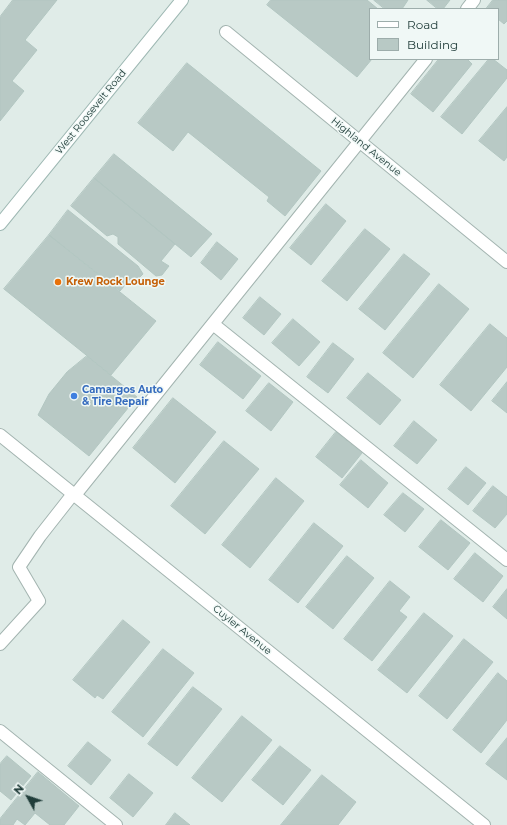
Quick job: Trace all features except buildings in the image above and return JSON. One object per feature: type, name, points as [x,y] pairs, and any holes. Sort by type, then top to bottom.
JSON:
[{"type":"street","points":[[468,8],[474,0]]},
{"type":"street","name":"West Roosevelt Road","points":[[0,224],[180,1]]},
{"type":"street","name":"Highland Avenue","points":[[226,32],[507,262]]},
{"type":"street","points":[[0,644],[39,601],[20,567],[40,536],[425,60]]},
{"type":"street","points":[[213,324],[507,560]]},
{"type":"street","name":"Cuyler Avenue","points":[[0,435],[484,825]]},
{"type":"street","points":[[0,731],[116,825]]},
{"type":"place","name":"Krew Rock Lounge","points":[[58,282]]},
{"type":"place","name":"Camargos Auto & Tire Repair","points":[[74,396]]}]
